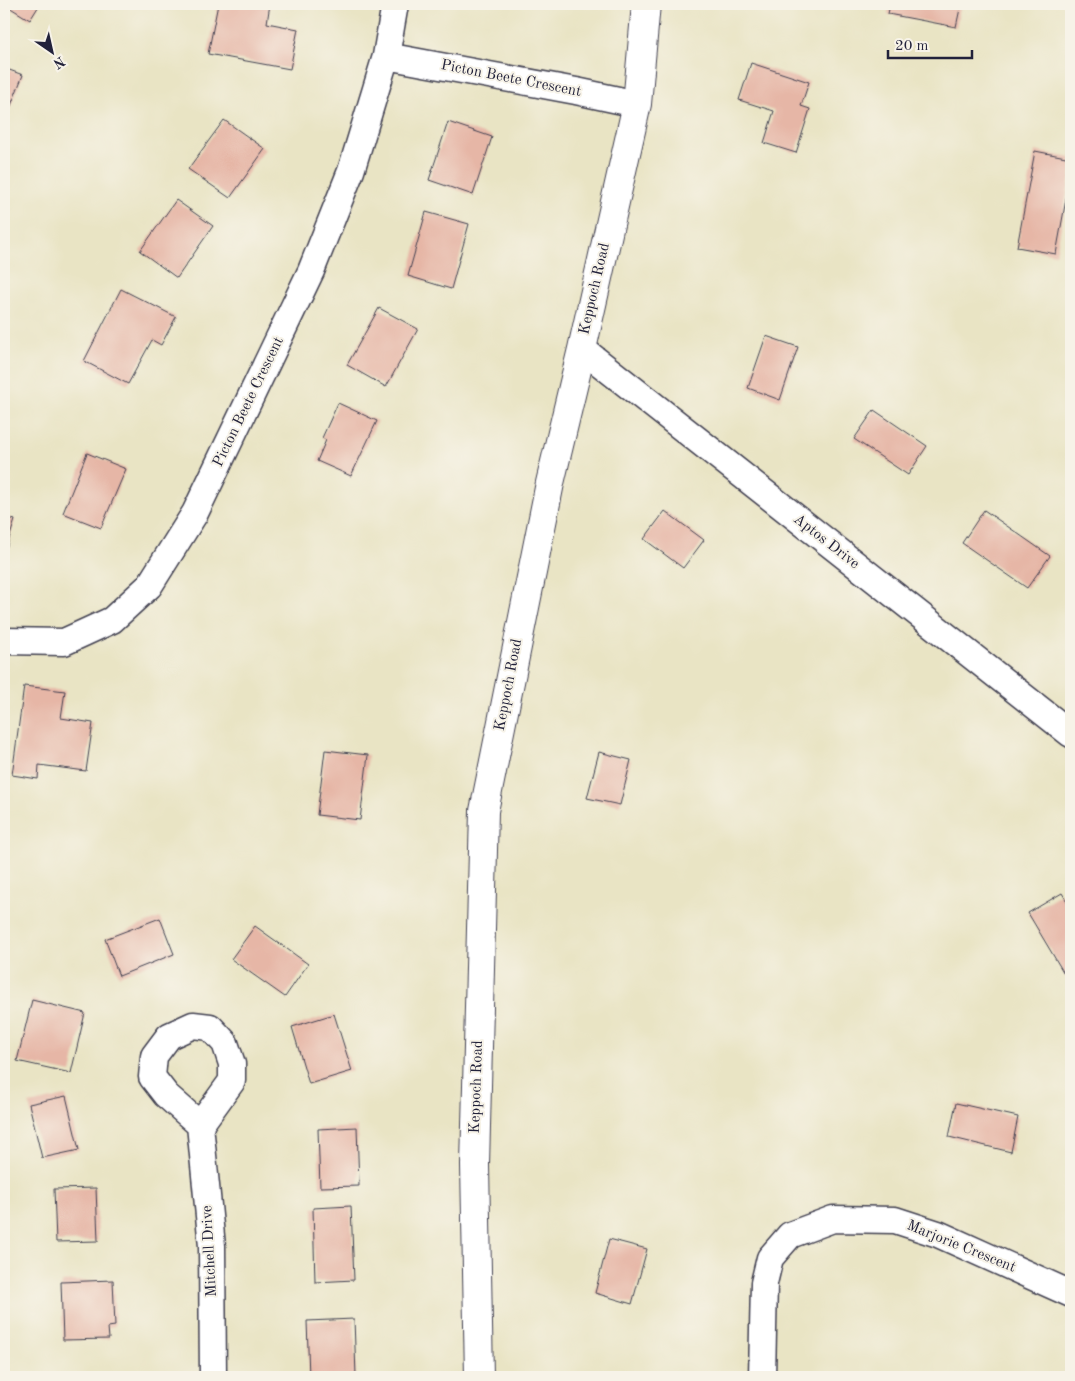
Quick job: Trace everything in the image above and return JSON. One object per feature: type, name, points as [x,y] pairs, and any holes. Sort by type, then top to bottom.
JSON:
[{"type":"street","name":"Picton Beete Crescent","points":[[4,641],[64,642],[112,620],[149,586],[195,513],[312,271],[351,171],[386,56],[395,4]]},
{"type":"street","name":"Keppoch Road","points":[[478,1377],[475,1165],[484,812],[550,483],[637,104],[646,4]]},
{"type":"street","name":"Picton Beete Crescent","points":[[386,56],[637,104]]},
{"type":"street","name":"Aptos Drive","points":[[582,349],[1071,734]]},
{"type":"street","name":"Mitchell Drive","points":[[200,1125],[212,1246],[213,1377]]},
{"type":"street","name":"Marjorie Crescent","points":[[762,1377],[764,1283],[770,1258],[790,1235],[833,1219],[895,1220],[938,1234],[1071,1294]]},
{"type":"building","points":[[4,4],[40,4],[30,20]]},
{"type":"building","points":[[218,4],[270,4],[267,23],[298,29],[290,69],[208,54]]},
{"type":"building","points":[[890,4],[961,4],[956,27],[888,14]]},
{"type":"building","points":[[1071,22],[1071,37],[1067,35]]},
{"type":"building","points":[[751,63],[809,82],[801,106],[810,109],[796,153],[764,143],[774,111],[739,100]]},
{"type":"building","points":[[4,68],[23,75],[4,123]]},
{"type":"building","points":[[224,120],[265,149],[230,198],[188,169]]},
{"type":"building","points":[[448,122],[492,137],[473,195],[429,180]]},
{"type":"building","points":[[1035,151],[1071,158],[1071,172],[1056,254],[1017,247]]},
{"type":"building","points":[[176,200],[213,226],[177,278],[140,251]]},
{"type":"building","points":[[426,212],[469,224],[451,289],[408,276]]},
{"type":"building","points":[[121,289],[176,317],[161,345],[152,340],[128,384],[84,361]]},
{"type":"building","points":[[379,308],[418,329],[386,387],[347,365]]},
{"type":"building","points":[[766,336],[798,347],[780,400],[748,388]]},
{"type":"building","points":[[338,403],[377,421],[351,476],[317,461],[326,440],[322,438]]},
{"type":"building","points":[[874,410],[927,446],[908,475],[854,439]]},
{"type":"building","points":[[87,453],[126,469],[101,528],[63,513]]},
{"type":"building","points":[[984,510],[1050,556],[1027,588],[962,543]]},
{"type":"building","points":[[665,511],[704,540],[683,568],[644,539]]},
{"type":"building","points":[[4,516],[15,520],[4,555]]},
{"type":"building","points":[[24,686],[65,691],[61,718],[93,723],[86,771],[39,765],[38,779],[12,775]]},
{"type":"building","points":[[325,750],[368,755],[360,820],[317,815]]},
{"type":"building","points":[[599,752],[631,760],[620,805],[587,798]]},
{"type":"building","points":[[1062,893],[1071,908],[1071,985],[1028,913]]},
{"type":"building","points":[[160,918],[174,954],[119,976],[105,939]]},
{"type":"building","points":[[255,926],[308,964],[285,997],[231,959]]},
{"type":"building","points":[[32,1000],[85,1013],[71,1073],[17,1061]]},
{"type":"building","points":[[334,1014],[352,1071],[309,1084],[292,1027]]},
{"type":"building","points":[[66,1096],[79,1150],[42,1158],[29,1104]]},
{"type":"building","points":[[956,1103],[1018,1117],[1011,1152],[949,1137]]},
{"type":"building","points":[[357,1127],[359,1186],[320,1187],[318,1129]]},
{"type":"building","points":[[96,1188],[98,1241],[56,1242],[54,1189]]},
{"type":"building","points":[[351,1206],[354,1280],[315,1282],[313,1208]]},
{"type":"building","points":[[609,1239],[647,1249],[632,1304],[595,1293]]},
{"type":"building","points":[[113,1280],[115,1326],[108,1327],[109,1339],[63,1340],[61,1282]]},
{"type":"building","points":[[354,1319],[356,1376],[309,1377],[307,1321]]}]
